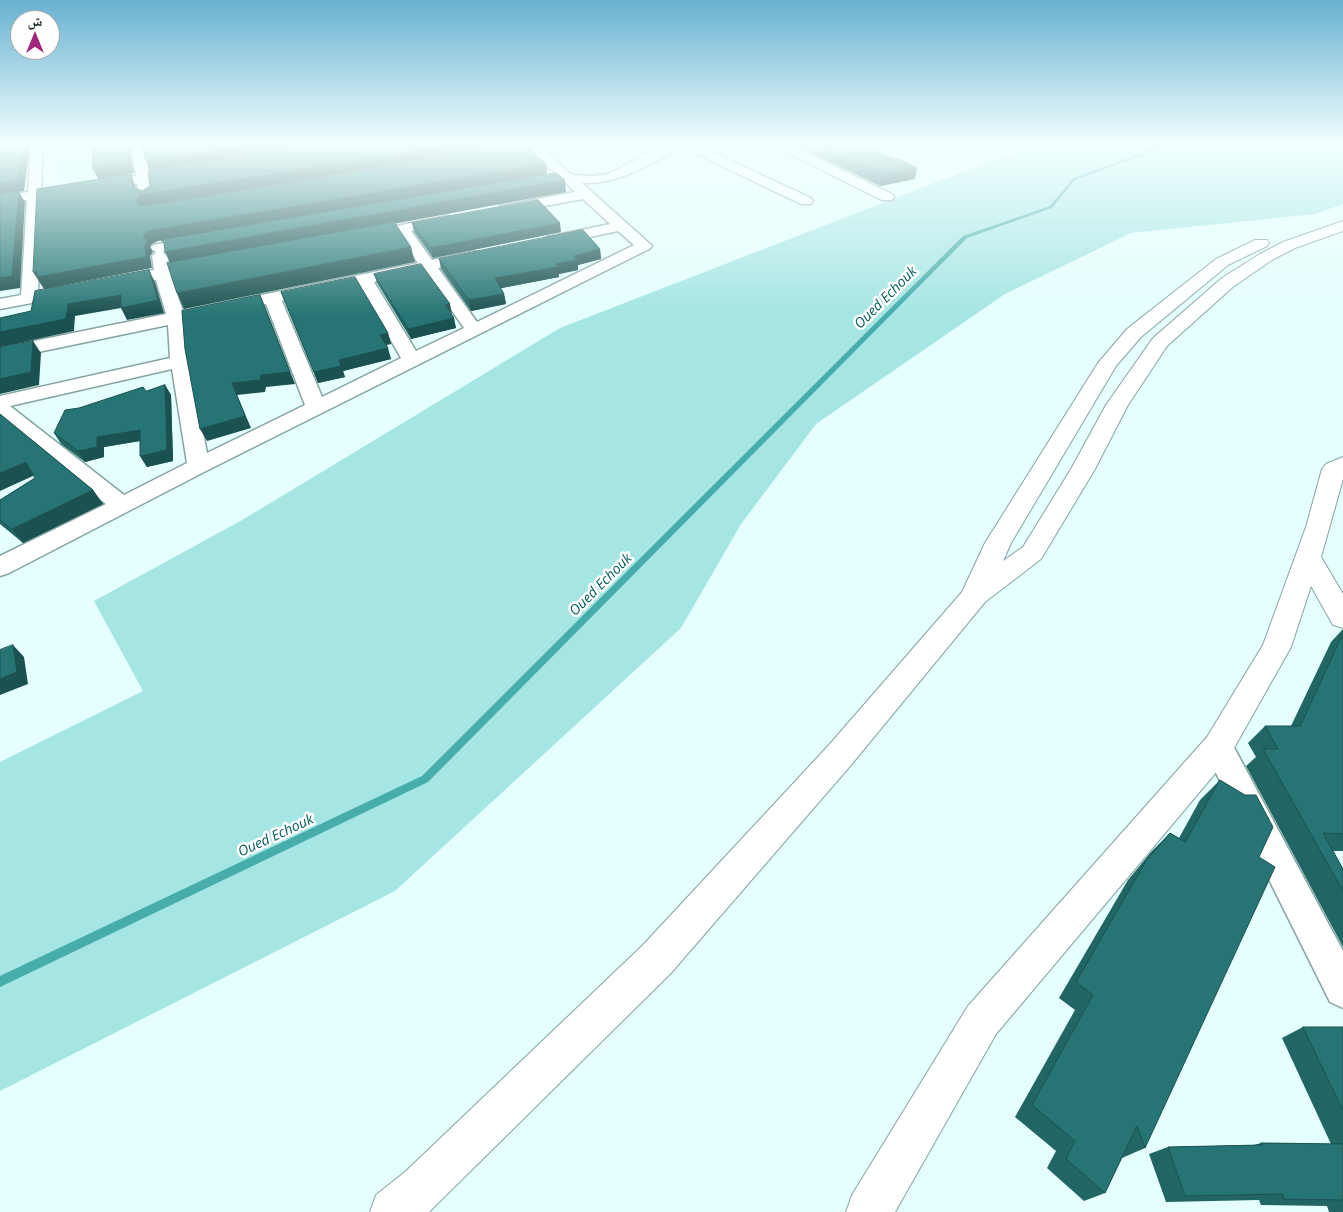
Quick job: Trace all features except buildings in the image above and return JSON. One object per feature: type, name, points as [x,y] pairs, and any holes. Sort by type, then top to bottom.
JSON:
[{"type":"street","points":[[29,299],[34,202]]},
{"type":"street","points":[[148,202],[150,211]]},
{"type":"street","points":[[489,212],[571,202]]},
{"type":"street","points":[[0,567],[198,466],[644,246],[594,202]]},
{"type":"street","points":[[975,595],[998,542],[1090,390],[1108,363],[1134,333],[1222,262],[1276,236],[1343,214]]},
{"type":"street","points":[[354,238],[460,218]]},
{"type":"street","points":[[534,244],[620,226]]},
{"type":"street","points":[[393,1212],[421,1188],[657,959],[840,755],[975,595],[1032,553],[1083,469],[1117,405],[1160,342],[1228,282],[1266,257],[1289,245],[1343,226]]},
{"type":"street","points":[[402,229],[474,330]]},
{"type":"street","points":[[154,230],[162,274],[176,317],[180,361],[198,466]]},
{"type":"street","points":[[158,248],[217,238]]},
{"type":"street","points":[[0,354],[486,254]]},
{"type":"street","points":[[105,284],[220,263]]},
{"type":"street","points":[[364,280],[412,361]]},
{"type":"street","points":[[0,304],[86,288]]},
{"type":"street","points":[[272,298],[316,408]]},
{"type":"street","points":[[0,402],[180,361]]},
{"type":"street","points":[[0,408],[122,505]]},
{"type":"street","points":[[869,1212],[982,1020],[1218,747],[1277,647],[1308,557],[1334,469],[1343,464]]},
{"type":"street","points":[[1308,557],[1342,614]]},
{"type":"street","points":[[1218,747],[1343,989]]},
{"type":"shaded area","points":[[886,202],[1343,202],[1343,204],[1315,214],[1131,233],[1005,294],[816,424],[741,524],[681,628],[395,891],[0,1091],[0,762],[143,691],[94,601],[244,519],[560,328]]},
{"type":"waterway","name":"Oued Echouk","points":[[0,982],[425,779],[965,237],[1051,207],[1055,202]]}]
